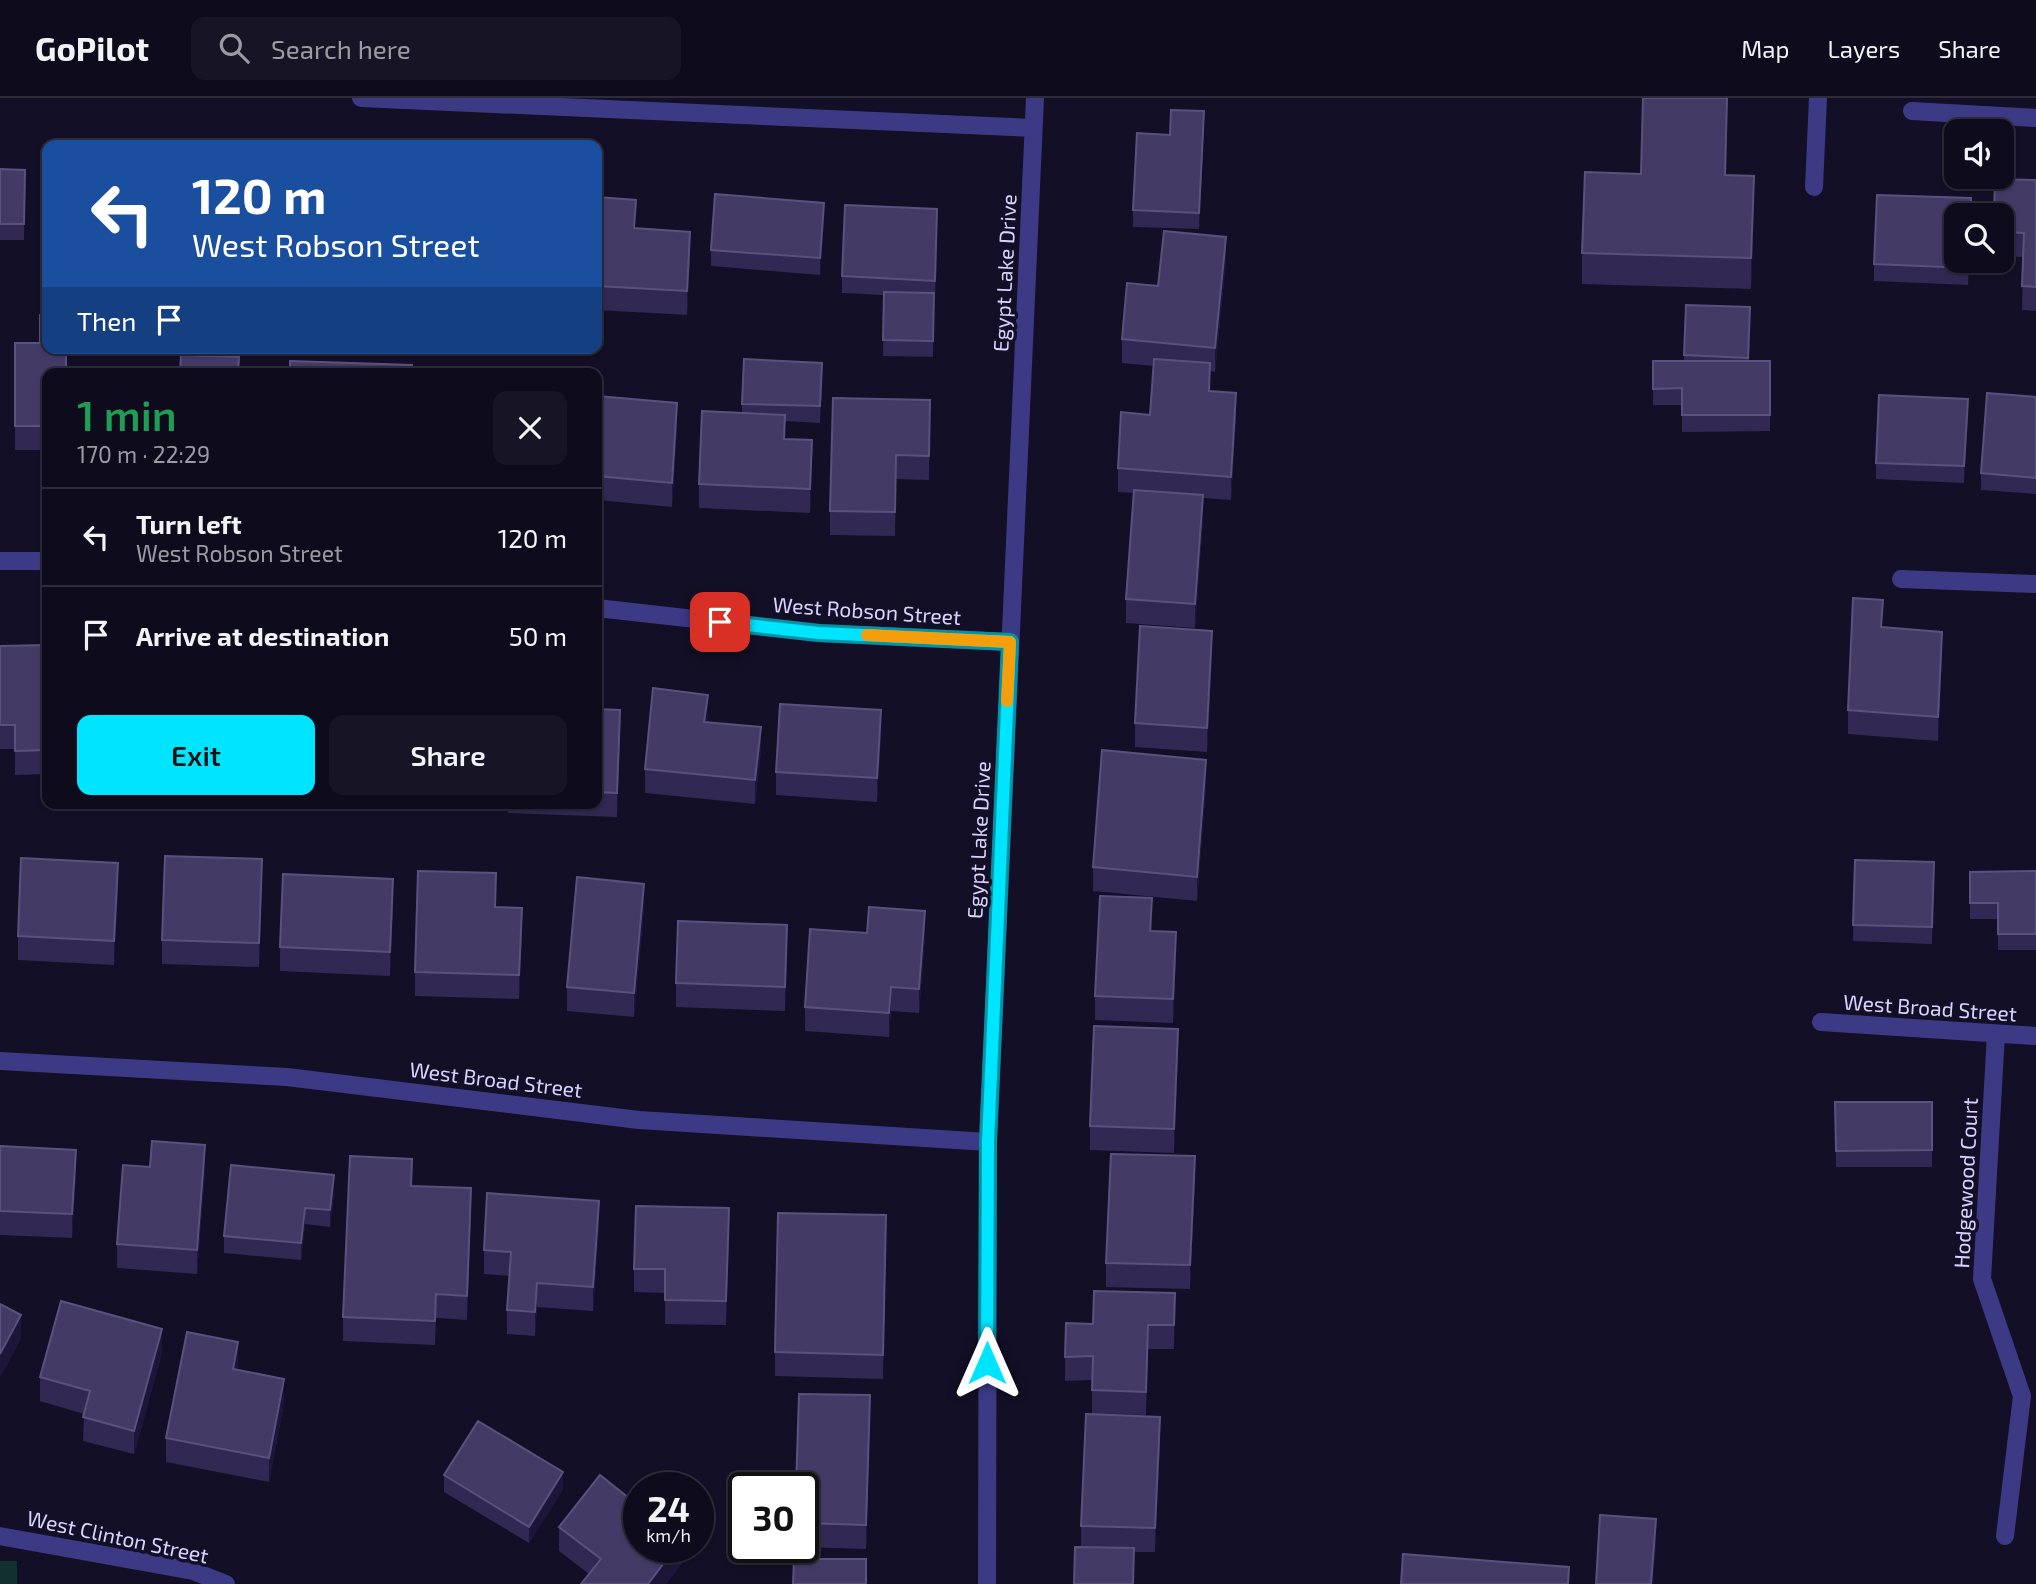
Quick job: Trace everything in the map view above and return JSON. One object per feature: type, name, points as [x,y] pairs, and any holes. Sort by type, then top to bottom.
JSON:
[{"type":"street","points":[[361,98],[1033,128]]},
{"type":"street","name":"Egypt Lake Drive","points":[[987,1584],[988,1142],[1035,98]]},
{"type":"street","points":[[1814,187],[1818,98]]},
{"type":"street","points":[[1912,111],[2036,118]]},
{"type":"street","points":[[0,561],[42,561]]},
{"type":"street","points":[[1901,579],[2036,584]]},
{"type":"street","name":"West Robson Street","points":[[602,609],[819,633],[1010,642]]},
{"type":"street","name":"West Broad Street","points":[[1821,1022],[2036,1036]]},
{"type":"street","name":"Hodgewood Court","points":[[1996,1034],[1982,1279],[2022,1396],[2005,1536]]},
{"type":"street","name":"West Broad Street","points":[[0,1061],[287,1077],[639,1119],[988,1142]]},
{"type":"street","name":"West Clinton Street","points":[[0,1536],[193,1571],[226,1584]]},
{"type":"green space","points":[[0,1561],[17,1561],[17,1584],[0,1584]]},
{"type":"building","points":[[1643,98],[1727,98],[1725,175],[1754,176],[1751,258],[1582,253],[1585,172],[1641,174]]},
{"type":"building","points":[[1171,110],[1204,111],[1199,213],[1133,210],[1137,133],[1170,135]]},
{"type":"building","points":[[0,169],[25,170],[24,224],[0,224]]},
{"type":"building","points":[[2014,179],[2036,180],[2036,287],[2022,286],[2024,233],[2014,233],[2014,203],[1994,203],[1995,189],[2014,189]]},
{"type":"building","points":[[715,194],[824,203],[820,258],[711,250]]},
{"type":"building","points":[[1877,195],[1971,198],[1971,203],[1944,203],[1944,267],[1874,264]]},
{"type":"building","points":[[602,197],[636,200],[634,228],[690,232],[687,291],[602,286]]},
{"type":"building","points":[[845,205],[937,209],[935,281],[842,276]]},
{"type":"building","points":[[1164,231],[1226,237],[1215,348],[1122,339],[1127,283],[1158,286]]},
{"type":"building","points":[[884,292],[934,293],[933,341],[883,340]]},
{"type":"building","points":[[1686,305],[1750,307],[1748,358],[1684,355]]},
{"type":"building","points":[[42,315],[42,354],[66,354],[66,368],[42,368],[42,426],[15,426],[15,343],[40,343]]},
{"type":"building","points":[[181,355],[239,357],[238,368],[180,368]]},
{"type":"building","points":[[744,359],[822,363],[820,406],[742,404]]},
{"type":"building","points":[[1154,359],[1210,363],[1209,391],[1236,393],[1231,477],[1118,468],[1121,412],[1150,415]]},
{"type":"building","points":[[290,361],[412,365],[412,368],[290,368]]},
{"type":"building","points":[[1653,361],[1770,361],[1770,415],[1682,415],[1682,388],[1653,389]]},
{"type":"building","points":[[1987,393],[2036,397],[2036,478],[1981,473]]},
{"type":"building","points":[[1879,395],[1968,399],[1964,466],[1876,463]]},
{"type":"building","points":[[602,396],[677,403],[672,483],[602,476]]},
{"type":"building","points":[[833,398],[930,400],[929,456],[896,455],[895,512],[830,511]]},
{"type":"building","points":[[702,411],[785,415],[784,439],[812,440],[810,489],[699,484]]},
{"type":"building","points":[[1134,490],[1203,495],[1195,604],[1126,599]]},
{"type":"building","points":[[1853,598],[1883,600],[1881,627],[1942,632],[1938,717],[1848,710]]},
{"type":"building","points":[[1140,626],[1212,631],[1207,728],[1135,723]]},
{"type":"building","points":[[42,645],[42,750],[15,751],[15,725],[0,725],[0,646]]},
{"type":"building","points":[[653,688],[708,695],[704,722],[761,727],[755,780],[645,769]]},
{"type":"building","points":[[780,704],[881,710],[877,778],[776,772]]},
{"type":"building","points":[[602,709],[620,710],[617,793],[602,792]]},
{"type":"building","points":[[1102,750],[1206,760],[1197,877],[1093,867]]},
{"type":"building","points":[[165,856],[262,859],[259,943],[162,940]]},
{"type":"building","points":[[21,858],[118,863],[114,941],[18,936]]},
{"type":"building","points":[[1855,860],[1934,862],[1932,927],[1853,925]]},
{"type":"building","points":[[418,871],[496,873],[495,907],[522,908],[519,975],[415,972]]},
{"type":"building","points":[[2036,871],[2036,934],[1998,934],[1998,903],[1970,903],[1970,872]]},
{"type":"building","points":[[283,874],[393,879],[390,952],[280,947]]},
{"type":"building","points":[[577,877],[644,884],[634,993],[567,987]]},
{"type":"building","points":[[1100,896],[1152,898],[1150,931],[1176,932],[1173,999],[1095,996]]},
{"type":"building","points":[[869,907],[925,911],[919,989],[891,987],[889,1013],[805,1007],[810,929],[867,933]]},
{"type":"building","points":[[678,921],[787,925],[785,987],[676,983]]},
{"type":"building","points":[[1094,1026],[1178,1029],[1174,1129],[1090,1126]]},
{"type":"building","points":[[1835,1102],[1932,1102],[1932,1150],[1836,1151]]},
{"type":"building","points":[[152,1141],[205,1145],[197,1250],[117,1244],[123,1165],[150,1167]]},
{"type":"building","points":[[0,1146],[76,1150],[72,1214],[0,1211]]},
{"type":"building","points":[[1111,1154],[1195,1156],[1190,1265],[1106,1263]]},
{"type":"building","points":[[350,1156],[412,1159],[411,1186],[471,1188],[467,1296],[436,1294],[435,1321],[343,1317]]},
{"type":"building","points":[[231,1165],[334,1175],[330,1210],[305,1208],[301,1243],[224,1236]]},
{"type":"building","points":[[487,1193],[599,1201],[593,1287],[537,1283],[535,1312],[507,1310],[511,1252],[484,1250]]},
{"type":"building","points":[[636,1206],[729,1208],[726,1301],[665,1300],[665,1269],[634,1269]]},
{"type":"building","points":[[778,1213],[886,1215],[883,1355],[775,1352]]},
{"type":"building","points":[[1094,1291],[1175,1293],[1174,1325],[1148,1325],[1146,1392],[1092,1390],[1093,1356],[1065,1357],[1066,1323],[1093,1324]]},
{"type":"building","points":[[61,1301],[162,1329],[134,1431],[83,1417],[90,1391],[40,1377]]},
{"type":"building","points":[[0,1304],[21,1315],[0,1354]]},
{"type":"building","points":[[187,1332],[238,1342],[233,1369],[284,1379],[269,1458],[166,1438]]},
{"type":"building","points":[[799,1394],[870,1395],[866,1525],[819,1524],[819,1472],[797,1472]]},
{"type":"building","points":[[1086,1414],[1160,1417],[1155,1528],[1081,1526]]},
{"type":"building","points":[[478,1421],[563,1472],[529,1527],[444,1475]]},
{"type":"building","points":[[600,1475],[623,1493],[623,1563],[664,1563],[648,1584],[581,1584],[601,1559],[559,1527]]},
{"type":"building","points":[[1600,1515],[1656,1519],[1651,1584],[1596,1584]]},
{"type":"building","points":[[1075,1547],[1134,1548],[1133,1584],[1074,1584]]},
{"type":"building","points":[[1403,1554],[1569,1567],[1568,1584],[1401,1584]]},
{"type":"building","points":[[819,1559],[866,1559],[866,1584],[793,1584],[794,1563],[819,1563]]},
{"type":"slow traffic","points":[[867,635],[1010,642],[1007,701]]},
{"type":"route","points":[[720,622],[819,633],[1010,642],[988,1142],[987,1363]]}]
